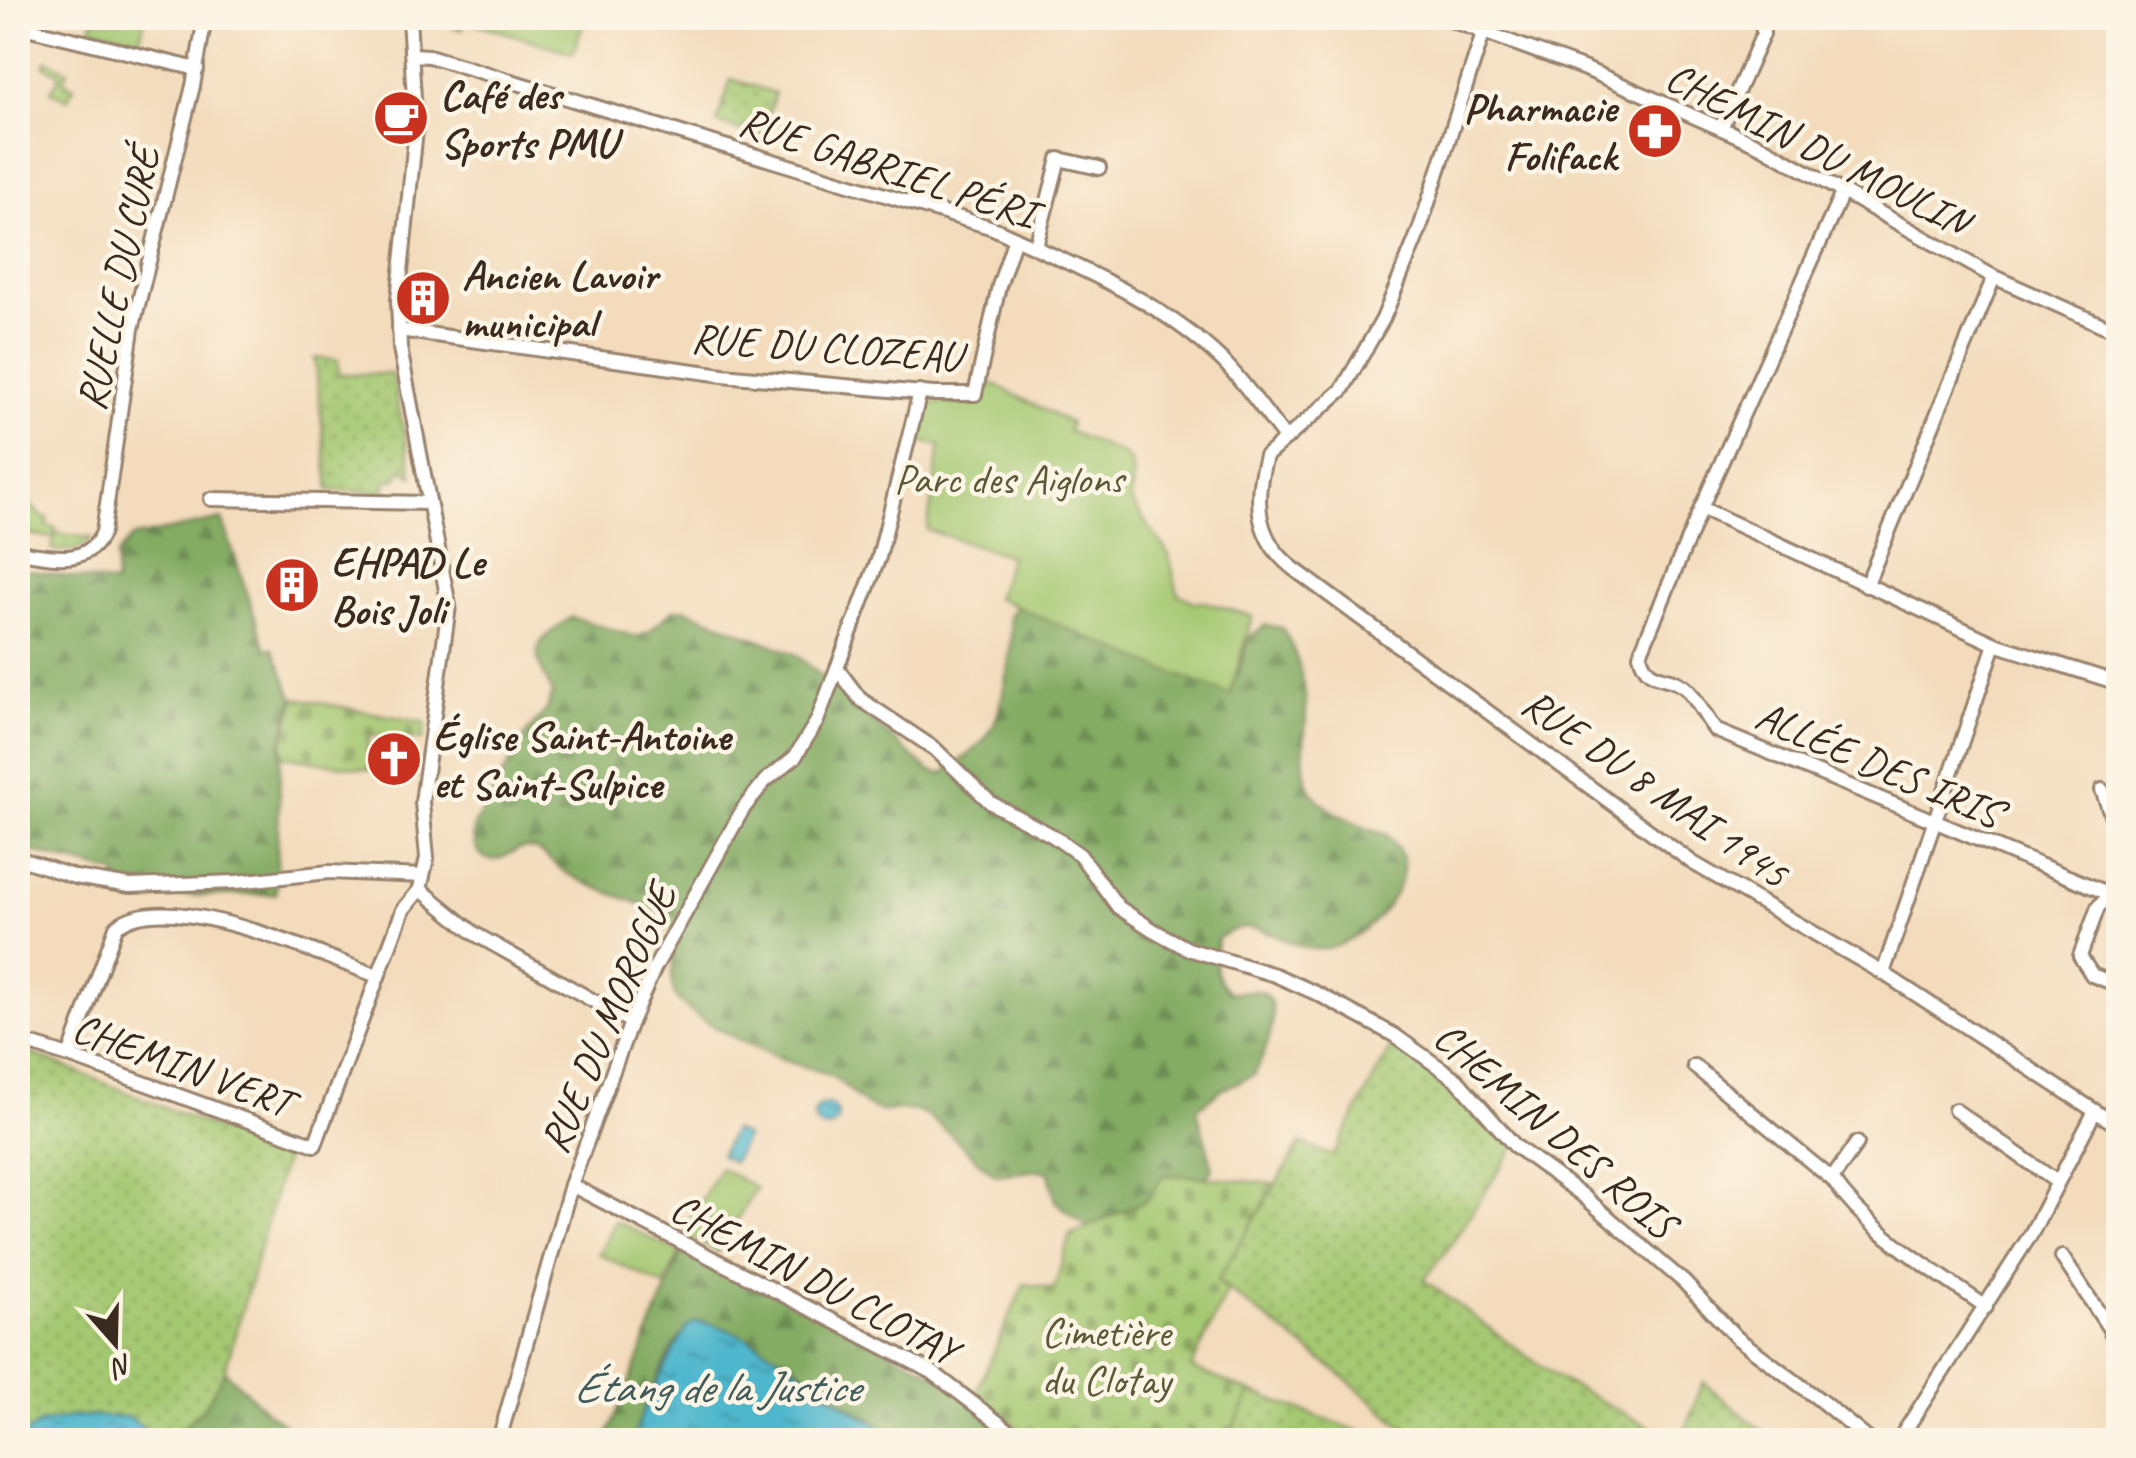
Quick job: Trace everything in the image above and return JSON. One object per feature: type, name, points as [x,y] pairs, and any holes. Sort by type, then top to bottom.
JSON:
[{"type":"street","name":"RUELLE DU CURÉ","points":[[18,552],[72,558],[92,550],[103,532],[132,329],[197,69],[205,18]]},
{"type":"street","points":[[408,18],[416,130],[399,289],[399,330],[448,606],[422,802],[427,858],[422,883]]},
{"type":"street","name":"CHEMIN DU MOULIN","points":[[1445,18],[1588,70],[1721,128],[1994,276],[2118,332]]},
{"type":"street","name":"RUE DU 8 MAI 1945","points":[[1488,18],[1419,231],[1390,306],[1342,390],[1266,456],[1260,504],[1264,536],[1281,559],[1693,863],[1883,973],[2118,1126]]},
{"type":"street","points":[[1721,128],[1763,34],[1762,18]]},
{"type":"street","points":[[18,26],[197,69]]},
{"type":"street","name":"RUE GABRIEL PÉRI","points":[[413,55],[429,56],[993,228],[1036,246],[1135,297],[1199,340],[1234,372],[1286,439]]},
{"type":"street","points":[[1036,246],[1059,160],[1099,168]]},
{"type":"street","points":[[1843,191],[1701,508],[1995,644],[2118,683]]},
{"type":"street","name":"RUE DU CLOZEAU","points":[[399,330],[722,376],[975,394],[999,286],[1015,238]]},
{"type":"street","points":[[1866,586],[1994,276]]},
{"type":"street","name":"RUE DU MOROGUE","points":[[499,1440],[571,1185],[631,1022],[654,969],[716,854],[765,781],[795,757],[817,722],[879,557],[920,392]]},
{"type":"street","points":[[211,499],[428,504]]},
{"type":"street","name":"ALLÉE DES IRIS","points":[[1701,508],[1640,654],[1648,673],[1686,687],[1715,730],[2115,892]]},
{"type":"street","points":[[1883,973],[1995,644]]},
{"type":"street","name":"CHEMIN DES ROIS","points":[[839,671],[860,699],[935,750],[991,803],[1053,836],[1080,856],[1118,907],[1188,948],[1276,975],[1318,994],[1394,1035],[1458,1080],[1515,1146],[1581,1194],[1684,1282],[1737,1338],[1869,1440]]},
{"type":"street","points":[[2102,790],[2118,824]]},
{"type":"street","points":[[18,858],[75,877],[130,886],[236,882],[329,872],[422,883],[475,934],[631,1022]]},
{"type":"street","name":"CHEMIN VERT","points":[[18,1047],[30,1044],[70,1056],[315,1146],[403,910],[422,883]]},
{"type":"street","points":[[2115,892],[2098,907],[2080,956],[2092,975],[2118,985]]},
{"type":"street","points":[[70,1056],[116,928],[127,918],[224,920],[378,976]]},
{"type":"street","points":[[1694,1066],[1832,1179],[1862,1219],[1986,1307]]},
{"type":"street","points":[[1954,1110],[2057,1182]]},
{"type":"street","points":[[1899,1440],[2031,1234],[2095,1111]]},
{"type":"street","points":[[1832,1179],[1858,1143]]},
{"type":"street","name":"CHEMIN DU CLOTAY","points":[[571,1185],[932,1372],[1022,1440]]},
{"type":"street","points":[[2062,1257],[2109,1328],[2118,1350]]},
{"type":"green space","points":[[94,18],[145,18],[140,39],[91,28]]},
{"type":"green space","points":[[448,18],[585,18],[573,53],[465,20],[462,30],[453,27]]},
{"type":"green space","points":[[47,60],[68,71],[63,80],[74,87],[67,100],[51,91],[60,75],[44,66]]},
{"type":"green space","points":[[731,79],[775,93],[761,137],[717,123]]},
{"type":"green space","points":[[315,358],[338,360],[339,374],[392,374],[413,476],[403,469],[395,480],[385,480],[385,492],[329,490]]},
{"type":"green space","name":"Parc des Aiglons","points":[[984,379],[1070,423],[1068,431],[1124,455],[1130,461],[1133,475],[1131,501],[1169,555],[1178,594],[1197,603],[1202,601],[1252,616],[1230,695],[996,598],[1010,556],[927,530],[940,446],[916,440],[924,403],[980,403]]},
{"type":"green space","points":[[18,491],[42,517],[48,518],[47,526],[56,528],[54,538],[18,533]]},
{"type":"green space","points":[[222,519],[266,649],[273,648],[294,699],[281,743],[276,894],[117,897],[117,874],[28,850],[18,865],[18,569],[115,584],[117,555],[131,538]]},
{"type":"green space","points":[[55,533],[92,538],[74,550],[52,550]]},
{"type":"green space","points":[[1023,599],[1227,679],[1238,674],[1249,637],[1266,625],[1282,628],[1296,656],[1304,689],[1308,785],[1327,807],[1387,834],[1402,859],[1400,881],[1386,907],[1364,930],[1339,945],[1311,949],[1260,929],[1247,928],[1217,939],[1219,980],[1229,992],[1257,991],[1268,999],[1272,1008],[1271,1031],[1255,1074],[1219,1091],[1197,1109],[1213,1169],[1167,1223],[1089,1228],[1055,1201],[1049,1173],[1042,1170],[995,1175],[919,1112],[874,1109],[831,1076],[781,1059],[716,1028],[691,1012],[674,994],[673,935],[659,911],[576,878],[533,849],[521,849],[494,860],[480,853],[474,841],[474,826],[526,734],[547,709],[553,693],[540,667],[541,642],[572,617],[636,637],[649,632],[673,610],[685,609],[797,655],[929,771],[942,774],[973,751],[990,732],[1009,657],[1009,615]]},
{"type":"green space","points":[[296,698],[426,723],[423,740],[370,735],[367,751],[372,754],[372,766],[384,768],[384,772],[283,756],[283,742]]},
{"type":"green space","points":[[1396,1037],[1457,1080],[1515,1146],[1424,1280],[1554,1376],[1674,1440],[1418,1440],[1347,1379],[1216,1281],[1301,1143],[1333,1156]]},
{"type":"green space","points":[[31,1053],[285,1157],[225,1371],[204,1408],[168,1440],[157,1440],[129,1417],[18,1439],[18,1056]]},
{"type":"green space","points":[[720,1168],[756,1188],[718,1252],[682,1233]]},
{"type":"green space","name":"Cimetière du Clotay","points":[[1165,1174],[1276,1184],[1217,1281],[1228,1290],[1191,1368],[1251,1392],[1227,1440],[1033,1440],[976,1393],[1024,1284],[1054,1289],[1070,1235],[1146,1201]]},
{"type":"green space","points":[[616,1221],[680,1253],[664,1286],[599,1254]]},
{"type":"green space","points":[[684,1246],[932,1372],[1021,1440],[902,1440],[837,1398],[794,1364],[701,1321],[691,1326],[670,1354],[633,1440],[606,1440]]},
{"type":"green space","points":[[225,1371],[268,1413],[309,1440],[168,1440],[204,1408]]},
{"type":"green space","points":[[1703,1382],[1773,1440],[1677,1440],[1685,1431]]},
{"type":"green space","points":[[1251,1392],[1361,1432],[1356,1440],[1227,1440]]},
{"type":"water","points":[[826,1104],[835,1107],[835,1125],[826,1128],[817,1125],[814,1116],[817,1107]]},
{"type":"water","points":[[733,1130],[746,1137],[733,1162],[720,1155]]},
{"type":"water","name":"Étang de la Justice","points":[[696,1321],[735,1332],[771,1351],[845,1405],[902,1440],[633,1440],[647,1400],[687,1327]]},
{"type":"water","points":[[75,1416],[130,1417],[157,1440],[18,1440],[40,1423]]},
{"type":"place","name":"Café des Sports PMU","points":[[401,118]]},
{"type":"place","name":"Pharmacie Folifack","points":[[1655,131]]},
{"type":"place","name":"Ancien Lavoir municipal","points":[[423,298]]},
{"type":"place","name":"EHPAD Le Bois Joli","points":[[292,585]]},
{"type":"place","name":"Église Saint-Antoine et Saint-Sulpice","points":[[394,759]]}]
